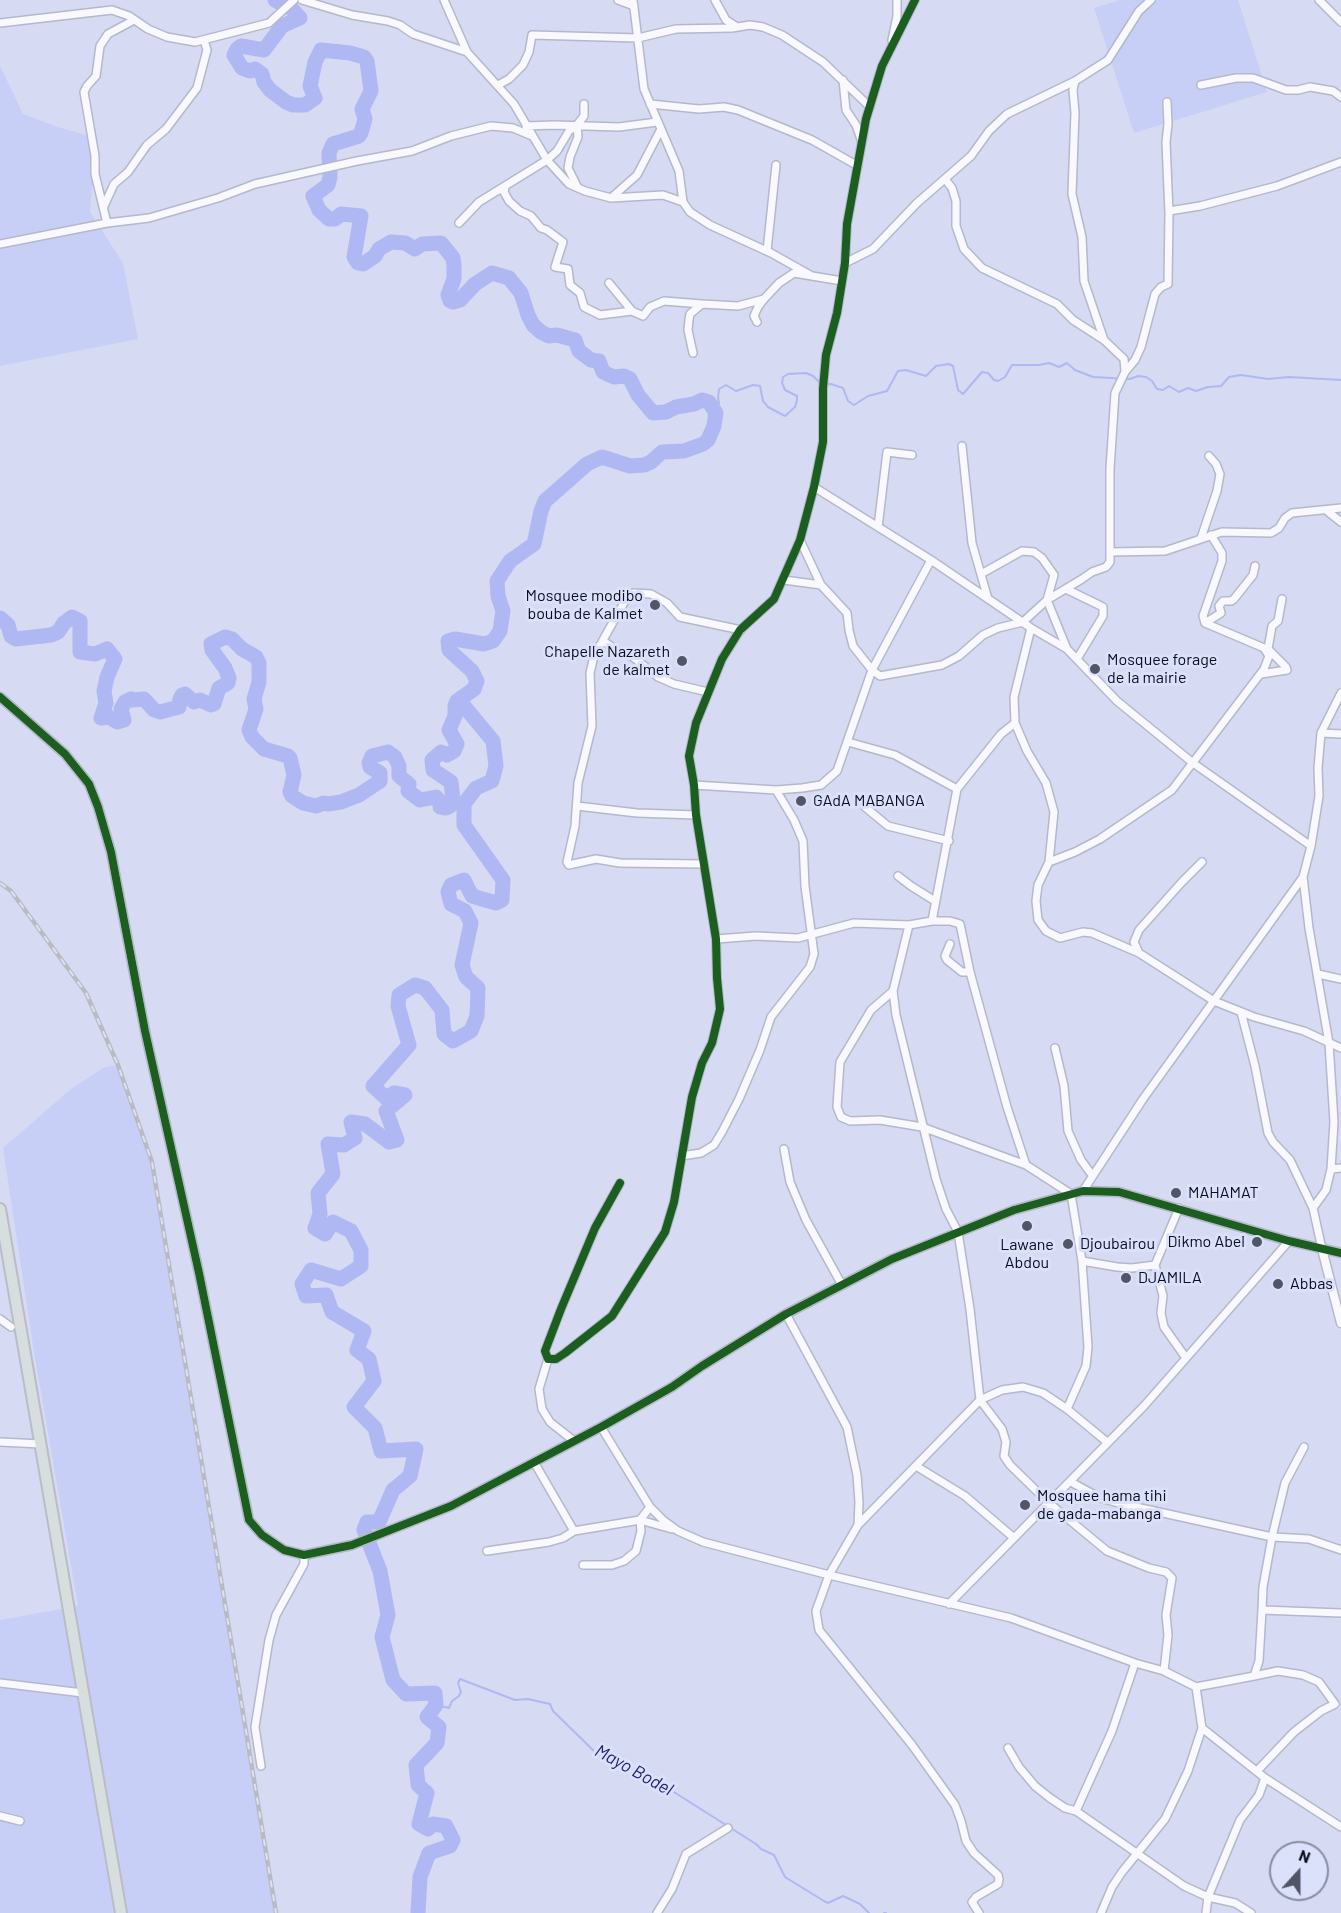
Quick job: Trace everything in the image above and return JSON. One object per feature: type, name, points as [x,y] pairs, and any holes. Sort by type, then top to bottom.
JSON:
[{"type":"main road","points":[[0,1209],[121,1913]]},
{"type":"street","points":[[302,0],[352,15],[388,21],[413,34],[467,52]]},
{"type":"street","points":[[444,0],[467,52],[514,104],[547,160],[569,184],[612,198],[663,195],[683,202]]},
{"type":"street","points":[[618,0],[633,3],[644,89],[679,171],[683,202],[690,212],[812,276]]},
{"type":"street","points":[[716,0],[726,20],[737,27]]},
{"type":"street","points":[[891,49],[897,16],[897,0]]},
{"type":"street","points":[[548,1359],[556,1359],[565,1353],[612,1316],[665,1232],[674,1202],[692,1096],[702,1063],[712,1043],[720,1009],[716,939],[688,756],[696,723],[722,659],[741,630],[774,599],[800,540],[823,442],[826,355],[842,281],[847,224],[862,143],[882,66],[915,0]]},
{"type":"street","points":[[845,263],[873,249],[917,203],[971,156],[989,131],[1007,114],[1075,81],[1108,60],[1139,11],[1151,0]]},
{"type":"street","points":[[1319,0],[1341,22]]},
{"type":"street","points":[[0,22],[112,10],[167,37],[195,42],[268,23],[290,4]]},
{"type":"street","points":[[107,223],[95,174],[96,156],[84,92],[96,76],[100,46],[108,34],[134,20]]},
{"type":"street","points":[[498,85],[509,79],[523,65],[529,52],[532,35],[638,38],[676,30],[750,25],[764,27],[782,35],[822,62],[870,107]]},
{"type":"street","points":[[104,206],[114,184],[128,172],[147,145],[166,129],[197,88],[207,50],[204,40]]},
{"type":"street","points":[[1201,85],[1236,78],[1253,78],[1286,90],[1310,87],[1333,91],[1341,97]]},
{"type":"street","points":[[843,80],[846,110],[856,125],[862,143]]},
{"type":"street","points":[[1075,81],[1073,90],[1076,113],[1072,194],[1082,237],[1084,281],[1104,340]]},
{"type":"street","points":[[1122,376],[1135,360],[1141,347],[1155,294],[1161,286],[1168,284],[1167,102]]},
{"type":"street","points":[[459,223],[479,202],[547,160],[557,151],[569,131],[584,116],[584,104]]},
{"type":"street","points":[[650,104],[699,109],[724,107],[738,111],[812,140],[858,166]]},
{"type":"street","points":[[526,126],[619,127],[657,122]]},
{"type":"street","points":[[577,125],[578,137],[568,168],[578,188]]},
{"type":"street","points":[[0,244],[107,223],[149,218],[218,198],[255,184],[412,151],[451,136],[491,126],[513,128],[532,136]]},
{"type":"street","points":[[612,198],[637,175],[661,129]]},
{"type":"street","points":[[1169,211],[1200,206],[1276,186],[1341,162]]},
{"type":"street","points":[[767,251],[776,165]]},
{"type":"street","points":[[800,540],[821,585],[848,613],[849,630],[854,646],[872,670],[880,676],[942,665],[959,656],[983,634],[1023,622],[1047,600],[1092,572],[1106,567],[1110,562],[1110,469],[1115,393],[1122,376],[1124,358],[1104,340],[1073,320],[1057,304],[982,268],[964,249],[956,226],[956,201],[952,188],[945,179]]},
{"type":"street","points":[[505,187],[504,192],[509,201],[520,211],[531,216],[541,228],[563,242],[555,267],[568,269],[570,285],[580,293],[584,307],[600,315],[632,311]]},
{"type":"street","points":[[757,322],[754,316],[764,298],[779,283],[794,273],[842,281]]},
{"type":"street","points":[[609,283],[632,311],[643,316],[650,307],[664,301],[738,306],[764,298]]},
{"type":"street","points":[[693,354],[688,330],[690,314],[702,304]]},
{"type":"street","points":[[962,446],[972,543],[988,598]]},
{"type":"street","points":[[878,527],[887,453],[912,455]]},
{"type":"street","points":[[1201,538],[1220,474],[1216,464],[1209,456]]},
{"type":"street","points":[[814,488],[931,560],[1031,628],[1067,649],[1117,701],[1194,763],[1311,846]]},
{"type":"street","points":[[1110,552],[1165,551],[1213,534],[1271,533],[1279,528],[1285,518],[1292,513],[1302,510],[1341,508]]},
{"type":"street","points":[[1326,510],[1341,522]]},
{"type":"street","points":[[1205,623],[1203,616],[1222,561],[1222,553],[1207,524]]},
{"type":"street","points":[[981,574],[1022,551],[1034,552],[1042,558],[1054,575],[1047,600],[1067,649]]},
{"type":"street","points":[[694,785],[776,790],[821,785],[837,771],[872,670],[931,560]]},
{"type":"street","points":[[1205,623],[1221,613],[1219,606],[1222,602],[1234,599],[1253,575],[1255,566]]},
{"type":"street","points":[[784,580],[821,585]]},
{"type":"street","points":[[1066,589],[1103,607],[1103,616],[1077,658]]},
{"type":"street","points":[[704,864],[620,863],[596,859],[569,865],[567,862],[579,783],[592,726],[590,673],[594,656],[626,599],[633,593],[651,594],[667,603],[680,617],[741,630]]},
{"type":"street","points":[[1261,674],[1287,670],[1268,650],[1272,626],[1278,621],[1282,599]]},
{"type":"street","points":[[1049,862],[1075,852],[1100,838],[1172,790],[1261,674],[1269,656],[1264,648],[1205,623]]},
{"type":"street","points":[[1031,628],[1014,697],[1015,723],[1027,751],[1046,783],[1054,812],[1049,862],[1038,885],[1036,901],[1038,920],[1046,931],[1060,938],[1083,932],[1092,933],[1139,953],[1214,1001],[1241,1012],[1304,1031],[1341,1048]]},
{"type":"street","points":[[603,641],[633,657],[658,677],[674,684],[708,692]]},
{"type":"street","points":[[1312,1208],[1326,1190],[1331,1169],[1334,1122],[1329,1044],[1309,928],[1303,877],[1311,846],[1319,796],[1318,768],[1321,733],[1341,693]]},
{"type":"street","points":[[0,696],[65,754],[89,784],[98,807],[111,852],[146,1031],[200,1273],[249,1520],[262,1535],[284,1550],[304,1555],[352,1545],[452,1506],[672,1388],[702,1366],[786,1314],[892,1259],[1014,1210],[1083,1191],[1119,1192],[1289,1241],[1341,1253]]},
{"type":"street","points":[[932,921],[957,789],[1001,734],[1015,723]]},
{"type":"street","points":[[1321,733],[1341,734]]},
{"type":"street","points":[[848,742],[895,755],[957,789]]},
{"type":"street","points":[[681,1156],[701,1153],[714,1144],[722,1132],[740,1099],[771,1017],[810,968],[814,954],[805,886],[803,841],[794,820],[776,790]]},
{"type":"street","points":[[577,806],[637,813],[696,815]]},
{"type":"street","points":[[865,807],[888,826],[948,841]]},
{"type":"street","points":[[1139,953],[1134,942],[1135,935],[1202,862]]},
{"type":"street","points":[[898,876],[935,901]]},
{"type":"street","points":[[1083,1191],[1143,1099],[1303,877]]},
{"type":"street","points":[[716,939],[756,936],[798,938],[854,923],[909,925],[950,921],[960,924],[970,972],[1007,1107],[1026,1165]]},
{"type":"street","points":[[909,925],[893,991],[896,1015],[936,1179],[946,1209],[958,1232],[970,1309],[980,1400],[1002,1429],[1006,1442],[1004,1456],[1010,1465],[1049,1503],[1107,1551],[1149,1568],[1166,1572],[1172,1578],[1166,1615],[1168,1635],[1164,1671]]},
{"type":"street","points":[[950,944],[945,956],[947,960],[962,972],[970,972]]},
{"type":"street","points":[[1318,974],[1341,979]]},
{"type":"street","points":[[893,991],[871,1010],[840,1062],[837,1107],[841,1117],[850,1120],[880,1120],[922,1127],[1026,1165],[1071,1194],[1082,1261],[1089,1347],[1086,1366],[1067,1409]]},
{"type":"street","points":[[1241,1012],[1255,1066],[1264,1122],[1273,1142],[1290,1160],[1312,1208],[1341,1323]]},
{"type":"street","points":[[1055,1048],[1064,1086],[1068,1131],[1081,1160],[1092,1174]]},
{"type":"street","points":[[784,1149],[790,1182],[806,1220],[842,1285]]},
{"type":"street","points":[[1331,1169],[1341,1168]]},
{"type":"street","points":[[574,1442],[550,1422],[542,1409],[539,1389],[548,1359],[545,1351],[595,1228],[620,1183]]},
{"type":"street","points":[[1179,1208],[1155,1265],[1163,1296],[1161,1313],[1164,1327],[1186,1358]]},
{"type":"street","points":[[949,1604],[1144,1406],[1289,1241]]},
{"type":"street","points":[[1082,1261],[1132,1268],[1155,1265]]},
{"type":"street","points":[[786,1314],[847,1427],[857,1475],[858,1525]]},
{"type":"street","points":[[0,1319],[11,1327]]},
{"type":"street","points":[[979,1913],[972,1902],[975,1897],[998,1884],[998,1875],[974,1853],[966,1841],[955,1805],[912,1745],[819,1630],[816,1611],[829,1575],[858,1525],[980,1400],[1002,1390],[1023,1388],[1043,1393],[1067,1409],[1107,1442]]},
{"type":"street","points":[[601,1427],[651,1507],[678,1531]]},
{"type":"street","points":[[0,1442],[40,1444]]},
{"type":"street","points":[[1254,1676],[1258,1661],[1263,1587],[1272,1537],[1285,1483],[1304,1448]]},
{"type":"street","points":[[534,1462],[574,1531]]},
{"type":"street","points":[[916,1466],[964,1496],[1014,1538]]},
{"type":"street","points":[[1071,1482],[1100,1498],[1272,1537],[1309,1539],[1341,1550]]},
{"type":"street","points":[[582,1565],[612,1565],[636,1551],[640,1520],[651,1507]]},
{"type":"street","points":[[487,1551],[549,1542],[563,1538],[574,1531],[640,1520],[678,1531],[703,1542],[829,1575],[1011,1618],[1135,1663],[1164,1671],[1196,1687],[1278,1671],[1303,1675],[1319,1682],[1335,1704],[1321,1711],[1294,1732],[1257,1771]]},
{"type":"street","points":[[261,1766],[255,1727],[269,1640],[276,1615],[304,1564],[304,1555]]},
{"type":"street","points":[[1262,1610],[1341,1613]]},
{"type":"street","points":[[1076,1811],[1112,1731],[1135,1663]]},
{"type":"street","points":[[0,1683],[83,1693]]},
{"type":"street","points":[[1101,1913],[1112,1887],[1165,1819],[1188,1771],[1202,1728],[1196,1687]]},
{"type":"street","points":[[1202,1728],[1265,1778],[1341,1827]]},
{"type":"street","points":[[1008,1748],[1019,1767],[1035,1786],[1065,1808],[1076,1811],[1184,1887],[1208,1897],[1235,1904],[1251,1913]]},
{"type":"street","points":[[1206,1913],[1208,1897],[1240,1820],[1260,1795],[1265,1778]]},
{"type":"street","points":[[0,1816],[20,1821]]},
{"type":"street","points":[[657,1913],[672,1889],[687,1854],[728,1828]]},
{"type":"shaded area","points":[[1120,0],[1238,0],[1267,92],[1134,133],[1094,8]]},
{"type":"shaded area","points":[[0,66],[23,114],[96,138],[90,212],[123,263],[138,339],[0,366]]},
{"type":"shaded area","points":[[118,1065],[152,1162],[276,1913],[0,1913],[0,1620],[78,1606],[34,1352],[3,1148],[71,1089],[105,1067]]},
{"type":"waterway","points":[[0,618],[8,625],[11,636],[16,639],[51,635],[58,632],[72,617],[80,621],[80,652],[95,654],[107,649],[115,659],[107,677],[104,691],[106,703],[101,718],[109,717],[117,722],[124,720],[121,709],[125,702],[131,699],[144,699],[154,710],[160,712],[179,707],[180,699],[185,694],[194,702],[200,700],[214,704],[219,688],[228,683],[229,678],[212,650],[211,644],[225,637],[232,639],[242,649],[256,657],[259,663],[259,682],[254,699],[256,709],[249,730],[252,737],[264,749],[290,758],[294,775],[290,792],[292,796],[303,803],[316,806],[341,802],[359,795],[380,781],[380,773],[370,767],[372,756],[388,752],[395,757],[399,766],[399,776],[409,784],[408,791],[420,800],[436,797],[440,801],[440,807],[446,808],[453,800],[451,782],[433,770],[432,760],[441,752],[447,755],[454,751],[457,744],[449,730],[455,716],[455,706],[457,701],[474,689],[477,681],[472,671],[449,650],[448,641],[455,639],[484,644],[493,641],[500,631],[503,611],[498,596],[497,581],[510,561],[534,544],[545,501],[587,464],[602,457],[630,466],[644,465],[662,452],[684,451],[708,440],[716,413],[709,402],[702,400],[666,412],[653,413],[638,395],[630,379],[624,376],[614,377],[603,372],[599,361],[591,360],[579,351],[575,340],[557,335],[549,336],[533,325],[521,293],[509,278],[492,273],[475,284],[460,300],[450,301],[448,295],[454,279],[453,258],[441,243],[422,244],[415,249],[405,243],[391,242],[379,249],[375,256],[363,264],[358,263],[354,257],[361,216],[341,214],[335,219],[329,219],[319,210],[313,196],[328,185],[329,153],[333,144],[359,136],[361,133],[365,119],[362,109],[371,91],[367,61],[364,57],[350,53],[321,50],[315,62],[310,86],[315,98],[305,105],[293,105],[286,102],[270,90],[262,74],[255,69],[250,71],[242,68],[234,55],[241,46],[264,50],[282,26],[300,18],[292,9],[275,0]]},
{"type":"waterway","points":[[715,410],[719,403],[719,389],[726,385],[736,391],[753,385],[760,386],[763,401],[768,407],[785,416],[795,407],[797,400],[797,396],[785,390],[782,383],[783,377],[788,374],[806,373],[822,385],[831,384],[843,388],[848,401],[854,405],[868,396],[887,391],[898,371],[906,370],[926,376],[936,366],[949,364],[953,366],[958,390],[963,394],[982,372],[988,373],[998,381],[1005,377],[1012,365],[1049,363],[1059,367],[1067,363],[1075,370],[1093,377],[1130,379],[1138,376],[1146,377],[1157,389],[1163,390],[1169,386],[1179,392],[1188,388],[1196,391],[1221,386],[1229,377],[1241,375],[1268,379],[1289,377],[1341,380]]},
{"type":"waterway","points":[[418,1913],[420,1877],[429,1853],[450,1846],[453,1840],[446,1826],[433,1824],[428,1829],[419,1824],[427,1793],[418,1785],[416,1765],[437,1743],[439,1727],[427,1717],[436,1705],[435,1693],[406,1694],[393,1680],[382,1637],[388,1615],[380,1571],[364,1530],[367,1522],[379,1522],[393,1490],[410,1476],[416,1449],[381,1451],[375,1428],[354,1407],[374,1381],[369,1359],[357,1350],[364,1331],[332,1312],[326,1295],[306,1296],[302,1284],[311,1270],[341,1279],[361,1266],[361,1250],[351,1231],[333,1222],[325,1234],[315,1228],[320,1214],[318,1193],[333,1174],[328,1144],[344,1145],[355,1138],[351,1122],[365,1124],[389,1142],[397,1140],[386,1111],[405,1095],[394,1093],[386,1098],[373,1086],[409,1045],[398,1006],[399,995],[415,985],[425,988],[442,1010],[444,1034],[453,1041],[471,1031],[477,1016],[478,988],[466,977],[462,965],[471,923],[465,911],[451,904],[448,892],[451,885],[464,880],[472,896],[496,903],[502,900],[503,880],[464,825],[464,804],[476,788],[492,781],[496,766],[493,741],[459,700]]},
{"type":"waterway","name":"Mayo Bodel","points":[[436,1705],[449,1708],[461,1692],[458,1683],[460,1679],[515,1700],[528,1699],[550,1704],[553,1711],[598,1755],[647,1775],[761,1849],[774,1855],[785,1877],[824,1901],[828,1903],[843,1896],[860,1904],[869,1913]]},
{"type":"railway","points":[[0,883],[11,891],[86,993],[118,1065],[152,1162],[276,1913]]},
{"type":"cycle path","points":[[620,1183],[595,1228],[561,1309],[545,1351],[548,1359],[556,1359],[565,1353],[612,1316],[665,1232],[674,1202],[692,1097],[702,1063],[712,1043],[720,1009],[716,939],[689,756],[696,723],[722,659],[740,630],[774,599],[800,540],[823,442],[823,388],[826,355],[837,313],[845,263],[847,224],[866,119],[882,66],[915,0]]},
{"type":"cycle path","points":[[0,697],[65,754],[89,784],[98,807],[111,852],[145,1031],[199,1273],[249,1520],[262,1535],[284,1550],[304,1555],[352,1545],[451,1506],[672,1387],[786,1314],[892,1259],[1014,1210],[1083,1191],[1119,1192],[1289,1241],[1341,1253]]},
{"type":"place","name":"Mosquee modibo bouba de Kalmet","points":[[655,605]]},
{"type":"place","name":"Chapelle Nazareth de kalmet","points":[[682,661]]},
{"type":"place","name":"Mosquee forage de la mairie","points":[[1095,669]]},
{"type":"place","name":"GAdA MABANGA","points":[[801,801]]},
{"type":"place","name":"MAHAMAT","points":[[1176,1193]]},
{"type":"place","name":"Lawane Abdou","points":[[1027,1226]]},
{"type":"place","name":"Dikmo Abel","points":[[1257,1242]]},
{"type":"place","name":"Djoubairou","points":[[1068,1244]]},
{"type":"place","name":"DJAMILA","points":[[1126,1278]]},
{"type":"place","name":"Abbas","points":[[1278,1284]]},
{"type":"place","name":"Mosquee hama tihi de gada-mabanga","points":[[1025,1505]]}]
